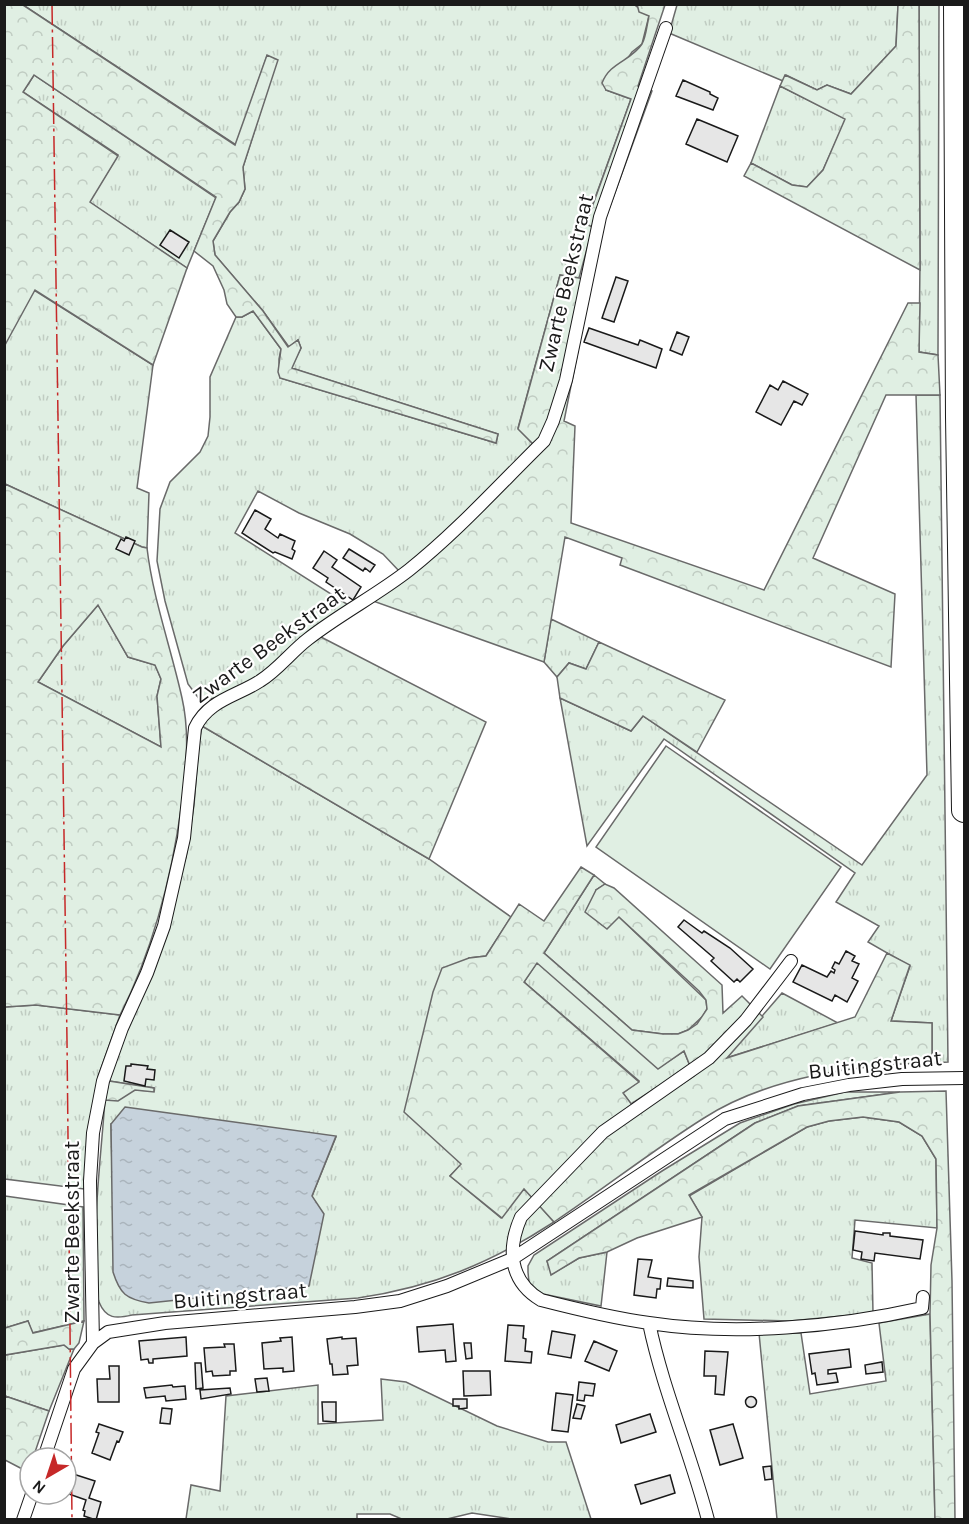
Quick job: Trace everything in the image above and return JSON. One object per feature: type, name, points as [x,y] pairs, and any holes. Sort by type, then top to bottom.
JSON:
[{"type":"highway","points":[[956,4],[958,417],[964,810]]},
{"type":"street","name":"Zwarte Beekstraat","points":[[93,1343],[90,1181],[93,1132],[103,1081],[125,1020],[147,973],[164,926],[184,838],[195,728],[200,718],[215,704],[261,681],[308,639],[410,569],[437,546],[544,441],[554,421],[566,380],[600,217],[666,28]]},
{"type":"street","points":[[791,961],[746,1020],[710,1058],[603,1132],[520,1217],[514,1233],[512,1259],[518,1277],[529,1293],[541,1300],[649,1323],[697,1328],[823,1325],[885,1317],[922,1308],[923,1297]]},
{"type":"street","name":"Buitingstraat","points":[[48,1446],[74,1369],[93,1343],[108,1332],[144,1326],[400,1301],[447,1286],[512,1259],[725,1119],[803,1094],[849,1085],[902,1079],[964,1078]]},
{"type":"street","points":[[649,1323],[654,1348],[697,1478],[708,1520]]},
{"type":"green space","points":[[5,4],[23,5],[235,145],[267,55],[278,60],[243,167],[245,189],[213,241],[215,255],[263,311],[288,347],[298,340],[301,348],[292,368],[498,434],[496,443],[280,378],[278,372],[281,349],[253,311],[242,317],[236,317],[227,304],[224,290],[213,266],[194,251],[216,197],[34,75],[23,92],[118,156],[90,202],[187,268],[153,365],[35,290],[5,345]]},
{"type":"green space","points":[[637,4],[636,6],[649,16],[642,44],[632,52],[606,90],[631,99],[586,223],[593,227],[579,278],[560,275],[518,428],[534,445],[416,560],[400,572],[383,554],[350,534],[299,513],[258,491],[235,533],[350,606],[299,647],[255,678],[215,698],[200,700],[188,684],[165,601],[157,561],[160,509],[170,482],[200,452],[208,436],[210,377],[236,317],[242,317],[253,311],[281,349],[280,378],[496,443],[498,434],[291,368],[301,348],[298,340],[289,347],[263,311],[215,255],[213,241],[245,189],[243,167],[277,60],[267,56],[236,145],[23,5]]},
{"type":"green space","points":[[637,4],[665,5],[638,86],[652,91],[601,231],[586,224],[631,99],[606,90],[602,83],[610,70],[642,44],[649,16],[639,12]]},
{"type":"green space","points":[[677,5],[898,5],[896,46],[851,94],[827,85],[817,90],[786,75],[783,81],[669,33]]},
{"type":"green space","points":[[898,5],[919,5],[920,270],[744,176],[751,163],[792,185],[807,187],[823,170],[845,119],[780,86],[785,75],[817,90],[827,85],[851,94],[896,46]]},
{"type":"green space","points":[[919,5],[939,5],[938,355],[919,352]]},
{"type":"green space","points":[[34,75],[216,198],[187,268],[89,202],[118,155],[23,92]]},
{"type":"green space","points":[[780,86],[846,119],[823,170],[807,187],[792,185],[751,163]]},
{"type":"green space","points":[[560,275],[592,280],[564,421],[575,426],[571,523],[764,590],[908,303],[920,303],[919,352],[938,355],[940,395],[886,395],[813,558],[895,594],[891,667],[620,565],[622,558],[565,537],[544,662],[373,601],[534,445],[518,429]]},
{"type":"green space","points":[[34,290],[153,365],[137,488],[149,493],[147,548],[5,484],[5,343]]},
{"type":"green space","points":[[916,395],[940,395],[948,1062],[932,1063],[932,1023],[891,1021],[910,966],[868,942],[879,926],[836,902],[855,873],[664,739],[587,846],[560,698],[631,731],[643,716],[862,865],[927,775]]},
{"type":"green space","points":[[5,484],[147,548],[158,605],[182,698],[187,737],[182,802],[167,884],[143,964],[120,1015],[36,1005],[5,1007]],"holes":[[[98,605],[128,657],[155,665],[161,679],[157,696],[161,747],[38,682],[63,646]]]},
{"type":"green space","points":[[98,605],[128,657],[155,665],[161,679],[157,696],[161,747],[38,682],[63,646]]},
{"type":"green space","points":[[551,619],[599,642],[586,669],[569,663],[557,677],[544,662]]},
{"type":"green space","points":[[319,636],[486,722],[429,859],[202,726],[210,713]]},
{"type":"green space","points":[[599,642],[725,700],[697,752],[643,716],[631,731],[560,698],[557,677],[569,663],[586,669]]},
{"type":"green space","points":[[202,726],[429,859],[511,917],[486,956],[469,958],[462,1164],[450,1176],[501,1218],[524,1188],[554,1222],[531,1237],[484,1261],[436,1280],[385,1293],[358,1298],[121,1317],[108,1315],[102,1308],[97,1292],[95,1253],[105,1100],[135,1090],[154,1091],[154,1088],[109,1081],[186,857],[194,805]],"holes":[[[111,1124],[336,1137],[312,1196],[112,1169]]]},
{"type":"green space","points":[[666,746],[841,867],[770,969],[596,847]]},
{"type":"green space","points":[[581,867],[594,875],[544,953],[632,1030],[678,1034],[688,1030],[697,1024],[707,1009],[706,1000],[699,991],[619,917],[607,929],[585,912],[596,890],[605,884],[614,888],[722,985],[723,1013],[742,996],[763,1017],[727,1058],[855,1017],[887,953],[910,965],[891,1021],[932,1023],[932,1063],[844,1070],[814,1075],[756,1092],[704,1118],[554,1222],[524,1189],[502,1218],[450,1176],[461,1164],[404,1112],[433,992],[442,968],[469,958],[486,956],[519,904],[544,921]],"holes":[[[537,963],[658,1069],[684,1051],[694,1076],[638,1113],[623,1093],[639,1082],[524,982]]]},
{"type":"green space","points":[[594,875],[605,884],[596,890],[618,916],[706,1000],[707,1009],[703,1016],[688,1030],[678,1034],[663,1034],[632,1030],[544,953]]},
{"type":"green space","points":[[537,962],[658,1068],[684,1051],[690,1066],[631,1104],[623,1093],[639,1081],[524,982]]},
{"type":"green space","points":[[782,993],[838,1023],[726,1058]]},
{"type":"green space","points":[[36,1005],[120,1015],[98,1077],[84,1189],[5,1179],[5,1007]]},
{"type":"green space","points":[[109,1081],[154,1088],[154,1092],[135,1090],[118,1101],[105,1100]]},
{"type":"green space","points":[[946,1091],[952,1281],[955,1519],[935,1519],[930,1314],[931,1265],[937,1228],[936,1159],[922,1136],[899,1122],[863,1117],[829,1121],[807,1127],[689,1195],[702,1217],[637,1238],[607,1252],[579,1258],[551,1275],[547,1261],[755,1123],[798,1106],[900,1092]]},
{"type":"green space","points":[[845,1092],[900,1092],[798,1106],[755,1123],[547,1261],[552,1274],[579,1258],[607,1252],[601,1306],[543,1294],[529,1283],[528,1266],[534,1255],[740,1123],[794,1104]]},
{"type":"green space","points":[[863,1117],[899,1122],[922,1136],[936,1159],[937,1228],[855,1220],[852,1258],[872,1263],[873,1313],[790,1321],[704,1319],[699,1257],[702,1217],[689,1196],[807,1127],[829,1121]]},
{"type":"green space","points":[[5,1196],[83,1207],[84,1321],[32,1333],[28,1321],[5,1328]]},
{"type":"green space","points":[[930,1314],[935,1519],[777,1519],[759,1333],[801,1333],[810,1394],[886,1381],[879,1323]]},
{"type":"green space","points":[[28,1321],[33,1333],[84,1321],[79,1343],[74,1349],[69,1349],[64,1345],[5,1355],[5,1328]]},
{"type":"green space","points":[[64,1345],[69,1349],[74,1349],[49,1411],[5,1396],[5,1355]]},
{"type":"green space","points":[[381,1379],[406,1382],[497,1426],[548,1442],[566,1442],[591,1519],[511,1519],[472,1513],[447,1519],[404,1520],[390,1514],[357,1514],[357,1520],[186,1519],[191,1485],[220,1491],[226,1396],[318,1385],[318,1424],[383,1420]]},
{"type":"green space","points":[[5,1396],[49,1411],[37,1446],[18,1446],[18,1467],[5,1460]]},
{"type":"water","points":[[125,1107],[336,1136],[312,1196],[324,1214],[309,1286],[149,1303],[135,1300],[125,1294],[118,1286],[113,1272],[111,1124]]},
{"type":"building","points":[[683,80],[718,98],[713,110],[676,96]]},
{"type":"building","points":[[697,119],[738,136],[727,162],[686,144]]},
{"type":"building","points":[[170,230],[189,242],[179,258],[160,245]]},
{"type":"building","points":[[616,277],[628,281],[614,322],[602,318]]},
{"type":"building","points":[[589,328],[638,345],[640,340],[662,349],[656,368],[584,342]]},
{"type":"building","points":[[677,332],[689,337],[682,355],[670,350]]},
{"type":"building","points":[[783,381],[808,394],[802,405],[794,401],[781,425],[756,412],[770,385],[778,390]]},
{"type":"building","points":[[255,510],[271,519],[265,529],[278,538],[280,534],[295,541],[292,559],[273,553],[242,533]]},
{"type":"building","points":[[126,537],[135,541],[129,555],[116,549],[121,539],[124,541]]},
{"type":"building","points":[[349,549],[375,565],[370,572],[365,568],[363,571],[343,558]]},
{"type":"building","points":[[324,551],[337,560],[332,567],[361,587],[353,600],[326,582],[328,578],[313,568]]},
{"type":"building","points":[[684,920],[730,948],[753,969],[740,982],[737,979],[734,982],[711,961],[714,958],[678,927]]},
{"type":"building","points":[[846,951],[855,956],[852,961],[859,964],[852,978],[858,981],[847,1002],[835,995],[832,1001],[793,982],[802,965],[827,977],[831,971],[834,973],[835,970],[832,968],[835,962],[839,964]]},
{"type":"building","points":[[131,1064],[148,1066],[147,1069],[155,1070],[154,1080],[146,1079],[145,1086],[124,1081],[126,1066],[131,1066]]},
{"type":"building","points":[[855,1231],[883,1235],[883,1233],[890,1233],[890,1236],[923,1240],[920,1259],[875,1253],[874,1261],[861,1259],[862,1252],[853,1250]]},
{"type":"building","points":[[638,1259],[652,1260],[648,1277],[661,1279],[656,1298],[634,1295]]},
{"type":"building","points":[[668,1278],[693,1281],[693,1288],[667,1286]]},
{"type":"building","points":[[453,1324],[456,1361],[446,1362],[445,1350],[419,1352],[417,1327]]},
{"type":"building","points":[[508,1325],[524,1326],[525,1351],[532,1352],[531,1363],[505,1361]]},
{"type":"building","points":[[552,1331],[575,1335],[571,1358],[548,1354]]},
{"type":"building","points":[[186,1337],[187,1356],[153,1359],[153,1363],[149,1363],[148,1359],[141,1360],[139,1341]]},
{"type":"building","points":[[292,1337],[294,1371],[283,1372],[283,1368],[264,1369],[262,1343]]},
{"type":"building","points":[[342,1337],[342,1339],[356,1338],[358,1365],[347,1366],[348,1374],[333,1375],[327,1339]]},
{"type":"building","points":[[594,1341],[617,1351],[609,1371],[585,1361]]},
{"type":"building","points":[[464,1343],[471,1343],[472,1358],[466,1359]]},
{"type":"building","points":[[224,1344],[234,1344],[236,1371],[230,1371],[230,1375],[213,1376],[212,1371],[206,1372],[204,1348],[225,1347]]},
{"type":"building","points":[[849,1349],[851,1367],[828,1370],[828,1374],[836,1373],[838,1382],[817,1385],[815,1373],[812,1374],[809,1354]]},
{"type":"building","points":[[705,1351],[728,1352],[724,1395],[715,1394],[716,1376],[704,1376]]},
{"type":"building","points":[[882,1362],[883,1372],[866,1374],[865,1365]]},
{"type":"building","points":[[195,1363],[201,1363],[203,1388],[196,1389]]},
{"type":"building","points":[[109,1366],[119,1366],[119,1402],[98,1402],[97,1379],[110,1379]]},
{"type":"building","points":[[463,1371],[490,1371],[491,1395],[464,1396]]},
{"type":"building","points":[[267,1378],[269,1391],[257,1392],[255,1379]]},
{"type":"building","points":[[579,1382],[595,1384],[593,1396],[585,1395],[584,1401],[577,1400]]},
{"type":"building","points":[[172,1385],[173,1387],[185,1386],[186,1399],[166,1401],[165,1396],[146,1398],[144,1388]]},
{"type":"building","points":[[230,1388],[231,1394],[201,1399],[200,1390]]},
{"type":"building","points":[[556,1393],[573,1395],[568,1432],[552,1430]]},
{"type":"building","points":[[751,1397],[755,1398],[755,1406],[751,1407],[747,1406],[746,1402],[747,1398]]},
{"type":"building","points":[[453,1399],[467,1399],[467,1408],[459,1409],[459,1406],[453,1406]]},
{"type":"building","points":[[322,1402],[336,1402],[336,1422],[323,1421]]},
{"type":"building","points":[[577,1404],[585,1406],[581,1419],[573,1418]]},
{"type":"building","points":[[162,1408],[172,1409],[170,1424],[160,1423]]},
{"type":"building","points":[[650,1414],[656,1432],[621,1443],[616,1425]]},
{"type":"building","points":[[99,1424],[123,1432],[110,1460],[92,1453],[99,1433],[96,1432]]},
{"type":"building","points":[[733,1424],[743,1458],[720,1465],[710,1430]]},
{"type":"building","points":[[771,1466],[772,1479],[765,1480],[763,1467]]},
{"type":"building","points":[[670,1475],[675,1493],[641,1504],[635,1485]]},
{"type":"building","points":[[78,1476],[95,1481],[89,1498],[101,1502],[96,1520],[84,1516],[86,1500],[78,1497]]},
{"type":"power","points":[[52,4],[72,1520]]}]
